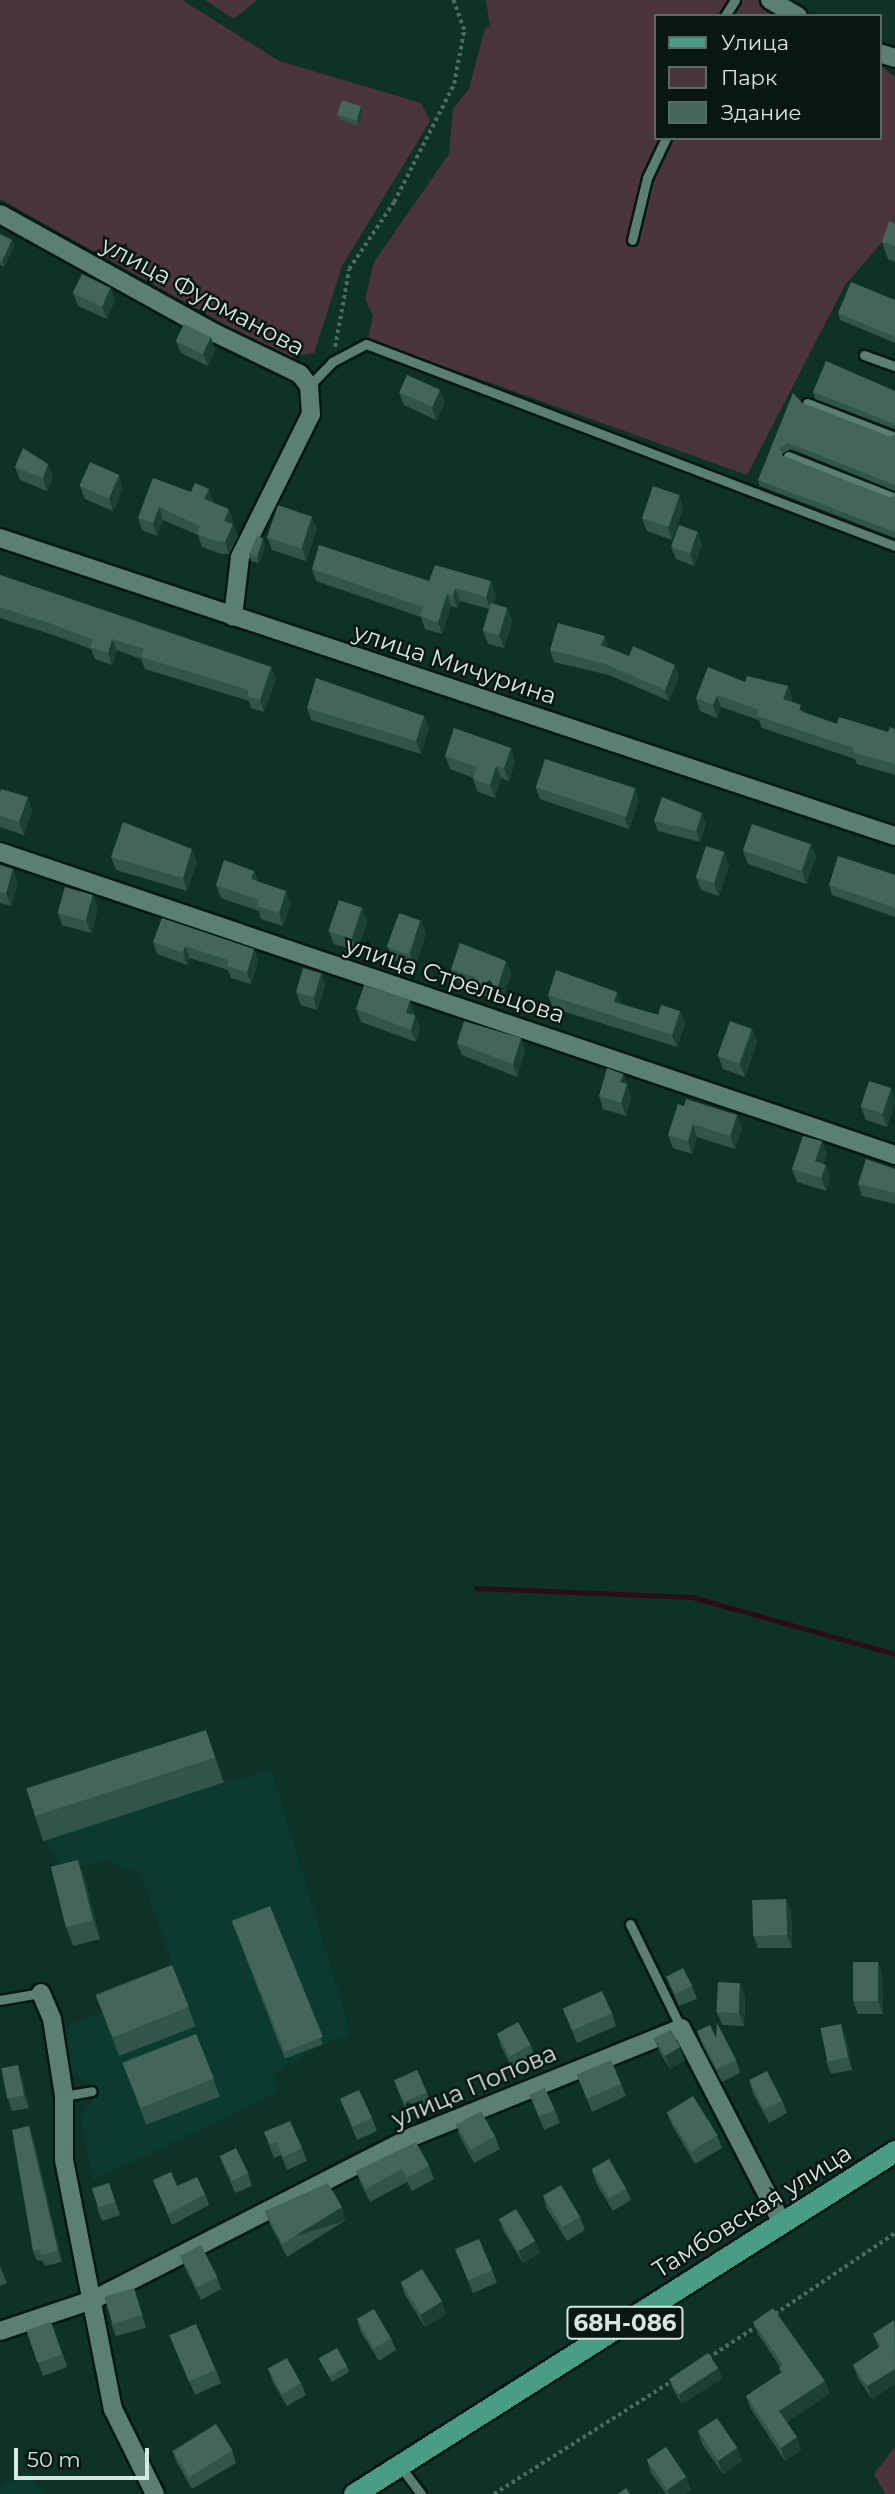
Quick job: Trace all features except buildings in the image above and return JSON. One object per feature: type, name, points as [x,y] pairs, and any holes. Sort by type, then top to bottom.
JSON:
[{"type":"main road","name":"Тамбовская улица","points":[[354,2494],[895,2151]]},
{"type":"street","points":[[770,0],[794,14]]},
{"type":"street","name":"улица Фурманова","points":[[0,214],[215,333],[300,374],[309,386],[311,414],[240,557],[233,617]]},
{"type":"street","name":"улица Мичурина","points":[[0,538],[895,836]]},
{"type":"street","name":"улица Стрельцова","points":[[0,852],[895,1154]]},
{"type":"street","points":[[41,1993],[52,2019],[64,2096],[64,2160],[95,2299],[113,2409],[155,2494]]},
{"type":"street","points":[[681,2028],[782,2223]]},
{"type":"street","name":"улица Попова","points":[[0,2331],[95,2299],[414,2136],[681,2028]]},
{"type":"lane","points":[[632,240],[647,178],[665,140]]},
{"type":"lane","points":[[309,386],[332,362],[366,344],[895,546]]},
{"type":"lane","points":[[864,355],[895,366]]},
{"type":"lane","points":[[807,403],[895,437]]},
{"type":"lane","points":[[788,456],[895,498]]},
{"type":"lane","points":[[630,1924],[681,2028]]},
{"type":"lane","points":[[0,2000],[41,1993]]},
{"type":"lane","points":[[64,2096],[92,2091]]},
{"type":"lane","points":[[399,2465],[421,2494]]},
{"type":"path","points":[[332,362],[349,269],[394,202],[454,84],[464,30],[453,0]]},
{"type":"path","points":[[772,2317],[895,2233]]},
{"type":"path","points":[[704,2361],[761,2324]]},
{"type":"path","points":[[494,2494],[681,2375]]},
{"type":"shaded area","points":[[215,1755],[224,1783],[272,1771],[351,2034],[324,2044],[272,2075],[279,2092],[93,2180],[80,2117],[94,2099],[91,2084],[70,2072],[65,2027],[179,1983],[140,1873],[108,1860],[65,1871],[41,1835],[33,1807]]},
{"type":"shaded area","points":[[27,2472],[44,2494],[0,2494],[0,2488]]},
{"type":"green space","points":[[0,0],[182,0],[279,61],[421,103],[430,121],[342,266],[314,353],[285,358],[0,199]]},
{"type":"green space","points":[[205,0],[257,0],[234,19]]},
{"type":"green space","points":[[486,0],[757,0],[782,14],[654,14],[654,140],[881,140],[881,66],[895,77],[895,227],[845,285],[747,475],[368,339],[373,315],[365,299],[374,262],[449,154],[453,109],[469,89],[485,28],[490,27]]},
{"type":"green space","points":[[895,2447],[895,2494],[885,2494],[874,2474]]},
{"type":"waterway","points":[[476,1588],[692,1597],[895,1654]]}]
